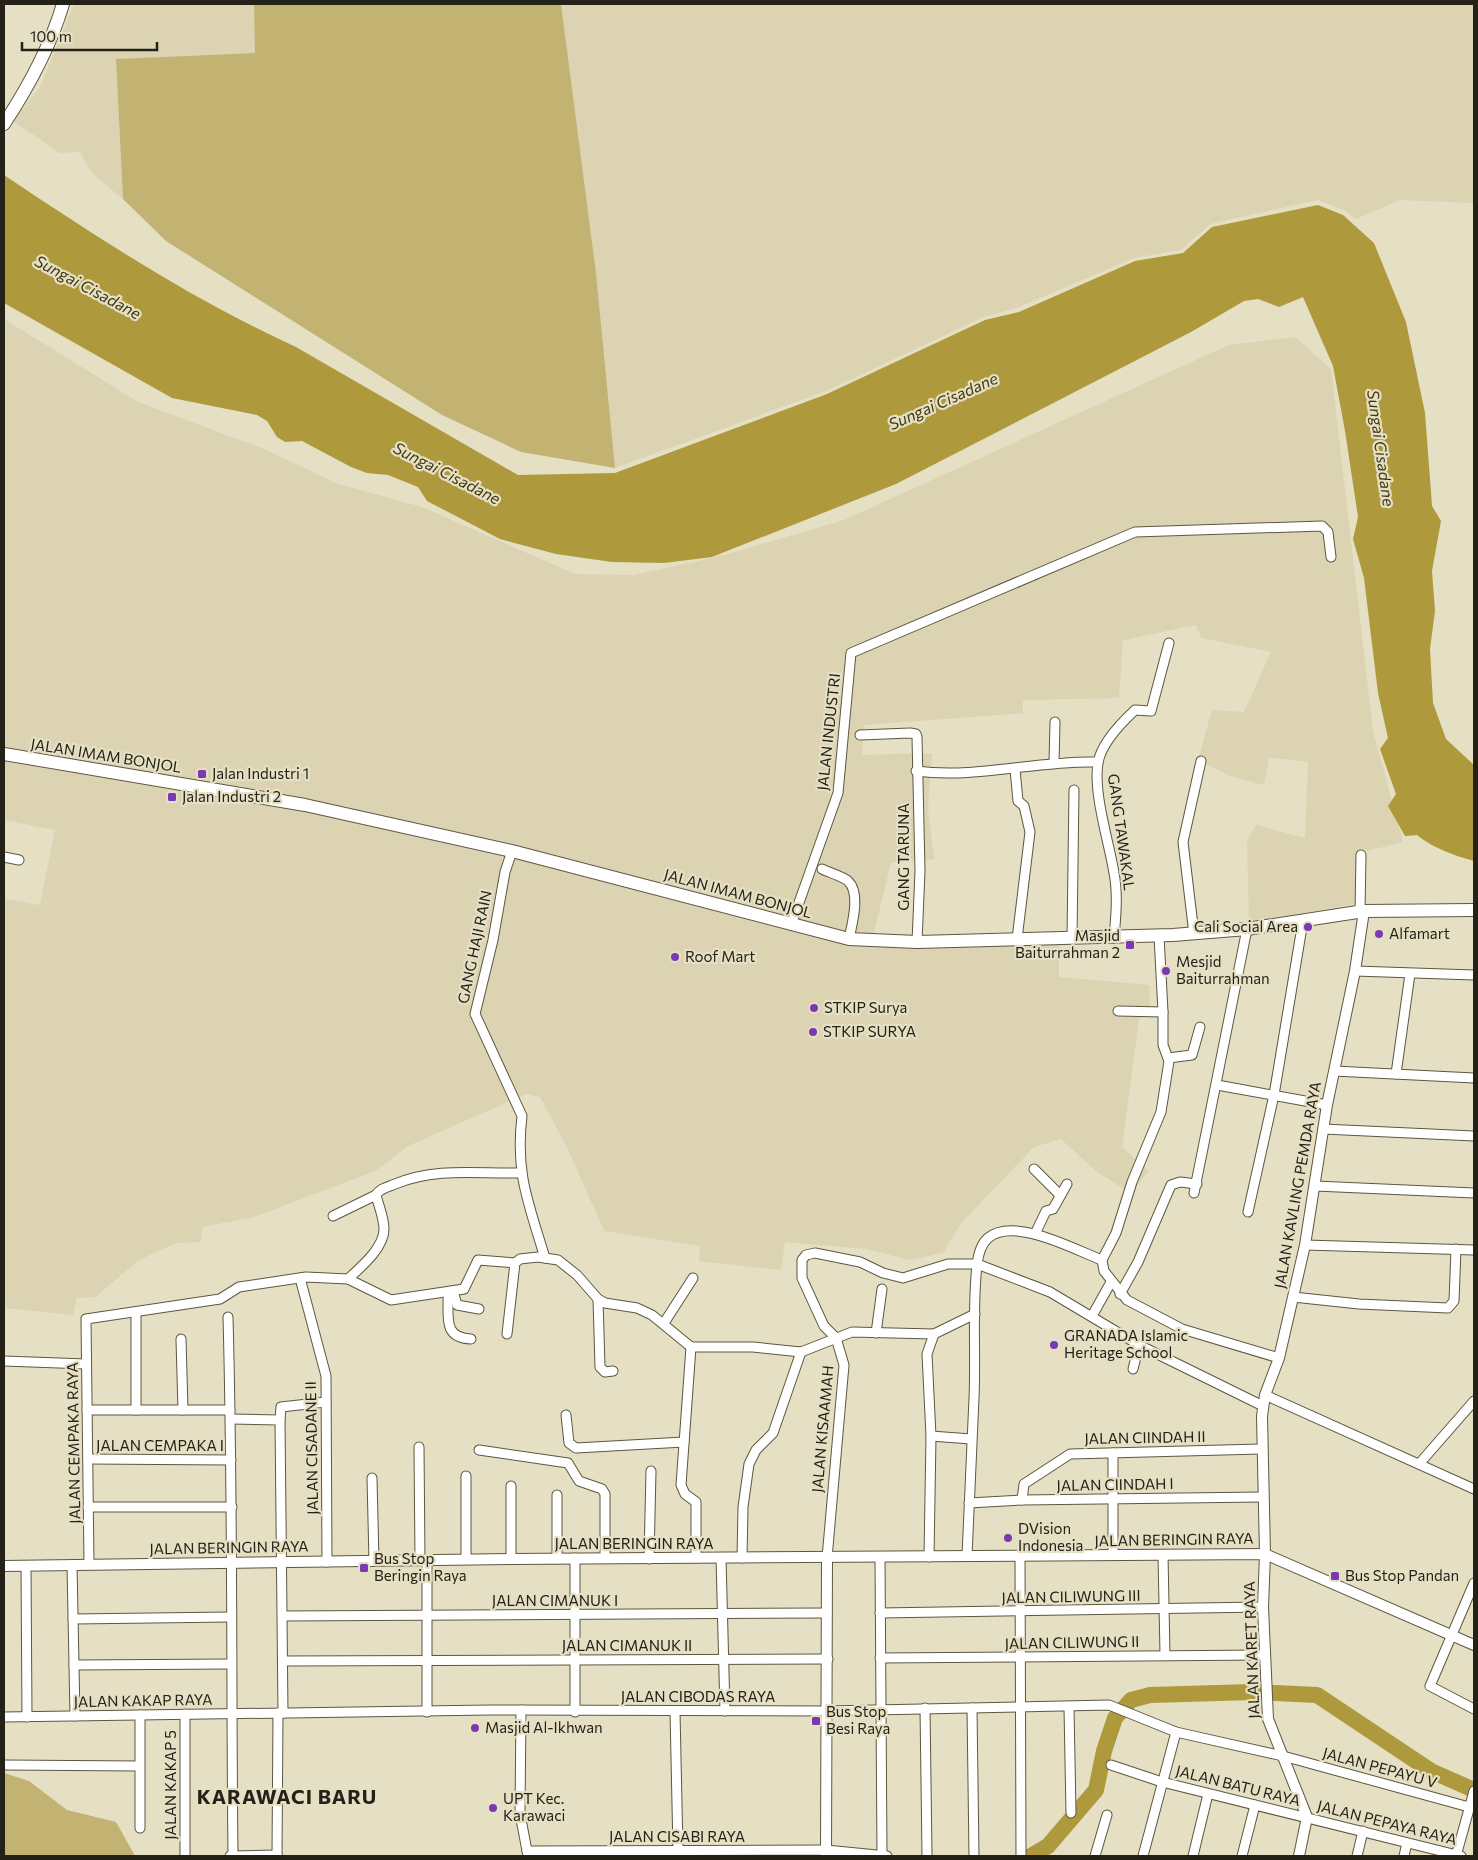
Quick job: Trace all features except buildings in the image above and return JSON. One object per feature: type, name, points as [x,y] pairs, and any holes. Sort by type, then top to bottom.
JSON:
[{"type":"main road","points":[[4,124],[32,80],[49,45],[63,4]]},
{"type":"main road","name":"JALAN IMAM BONJOL","points":[[4,754],[64,766],[281,800],[512,851],[850,939],[917,942],[1159,936],[1247,929],[1362,911],[1474,910]]},
{"type":"street","name":"JALAN INDUSTRI","points":[[791,924],[838,793],[851,653],[1135,532],[1322,526],[1328,532],[1331,557]]},
{"type":"street","name":"GANG TAWAKAL","points":[[1114,938],[1116,904],[1114,873],[1102,814],[1098,762],[1114,733],[1135,710],[1151,711],[1168,643]]},
{"type":"street","points":[[1054,763],[1055,722]]},
{"type":"street","name":"GANG TARUNA","points":[[860,735],[916,734],[920,871],[917,942]]},
{"type":"street","points":[[1194,934],[1183,842],[1201,761]]},
{"type":"street","points":[[916,771],[949,774],[1015,769],[1054,763],[1098,762]]},
{"type":"street","points":[[1015,769],[1018,801],[1024,806],[1030,832],[1017,939]]},
{"type":"street","points":[[1072,938],[1074,790]]},
{"type":"street","name":"GANG HAJI RAIN","points":[[512,851],[505,872],[493,940],[475,1014],[522,1116],[519,1132],[521,1173],[527,1204],[545,1258]]},
{"type":"street","points":[[1361,855],[1362,911]]},
{"type":"street","points":[[4,858],[19,860]]},
{"type":"street","points":[[822,870],[848,881],[851,886],[854,898],[850,939]]},
{"type":"street","name":"JALAN KAVLING PEMDA RAYA","points":[[1264,1554],[1261,1449],[1263,1406],[1265,1395],[1279,1358],[1306,1245],[1327,1105],[1355,971],[1362,911]]},
{"type":"street","points":[[1248,1212],[1274,1095],[1303,921]]},
{"type":"street","points":[[1194,1194],[1247,929]]},
{"type":"street","points":[[1159,936],[1164,1012],[1163,1045],[1168,1058],[1158,1122],[1132,1182],[1116,1233],[1102,1260],[1104,1271],[1120,1294],[1132,1304],[1192,1334],[1279,1358]]},
{"type":"street","points":[[1355,971],[1474,975]]},
{"type":"street","points":[[1396,1074],[1410,974]]},
{"type":"street","points":[[1118,1011],[1164,1012]]},
{"type":"street","points":[[1168,1058],[1192,1054],[1200,1027]]},
{"type":"street","points":[[1334,1071],[1474,1078]]},
{"type":"street","points":[[1217,1085],[1327,1105]]},
{"type":"street","points":[[1323,1129],[1474,1136]]},
{"type":"street","points":[[1034,1169],[1060,1194]]},
{"type":"street","points":[[333,1216],[376,1195],[380,1190],[424,1174],[443,1172],[521,1173]]},
{"type":"street","points":[[1120,1294],[1138,1262],[1171,1185],[1180,1182],[1196,1184]]},
{"type":"street","points":[[1035,1234],[1046,1211],[1053,1209],[1067,1184]]},
{"type":"street","points":[[1315,1186],[1474,1193]]},
{"type":"street","points":[[348,1279],[378,1246],[384,1234],[384,1221],[376,1195]]},
{"type":"street","points":[[967,1556],[977,1264],[982,1246],[988,1238],[997,1233],[1022,1231],[1035,1234],[1102,1260]]},
{"type":"street","points":[[1306,1245],[1474,1250]]},
{"type":"street","points":[[1293,1297],[1359,1304],[1448,1308],[1454,1302],[1456,1249]]},
{"type":"street","name":"JALAN KISAAMAH","points":[[827,1558],[844,1377],[842,1354],[836,1338],[824,1326],[802,1278],[802,1260],[806,1255],[815,1253],[829,1254],[860,1262],[892,1276],[903,1278],[948,1264],[977,1264]]},
{"type":"street","points":[[136,1410],[136,1312],[220,1299],[239,1287],[300,1278],[348,1279],[391,1300],[450,1292],[467,1287],[478,1260],[514,1263],[520,1259],[545,1258],[558,1260],[598,1299],[605,1303],[637,1308],[664,1323],[691,1347],[753,1347],[801,1352],[852,1332],[934,1334],[975,1314]]},
{"type":"street","points":[[507,1334],[514,1263]]},
{"type":"street","points":[[977,1264],[1031,1284],[1092,1316],[1139,1345],[1263,1406]]},
{"type":"street","name":"JALAN CISADANE II","points":[[300,1278],[324,1368],[327,1562]]},
{"type":"street","points":[[664,1323],[693,1278]]},
{"type":"street","points":[[1092,1316],[1111,1282]]},
{"type":"street","points":[[876,1333],[882,1289]]},
{"type":"street","points":[[450,1292],[457,1305],[479,1309]]},
{"type":"street","points":[[450,1292],[450,1330],[454,1336],[471,1339]]},
{"type":"street","points":[[598,1299],[600,1366],[605,1372],[614,1372]]},
{"type":"street","name":"JALAN CEMPAKA RAYA","points":[[89,1564],[86,1321],[92,1317],[136,1312]]},
{"type":"street","points":[[228,1317],[232,1507],[230,1713],[232,1856],[277,1856],[283,1661],[281,1407],[326,1402]]},
{"type":"street","points":[[929,1557],[931,1436],[927,1354],[934,1334]]},
{"type":"street","points":[[181,1339],[183,1410]]},
{"type":"street","points":[[1133,1369],[1139,1345]]},
{"type":"street","points":[[691,1347],[681,1485],[685,1494],[696,1502],[696,1558]]},
{"type":"street","points":[[742,1558],[743,1507],[750,1464],[756,1450],[773,1433],[801,1352]]},
{"type":"street","points":[[4,1361],[86,1364]]},
{"type":"street","points":[[1265,1395],[1474,1489]]},
{"type":"street","points":[[1419,1464],[1474,1401]]},
{"type":"street","points":[[87,1410],[183,1410],[280,1420]]},
{"type":"street","points":[[566,1414],[569,1443],[576,1448],[684,1442]]},
{"type":"street","points":[[931,1436],[971,1439]]},
{"type":"street","points":[[419,1447],[426,1615],[427,1712]]},
{"type":"street","name":"JALAN CIINDAH II","points":[[1022,1500],[1024,1484],[1068,1455],[1261,1449]]},
{"type":"street","points":[[479,1450],[568,1463],[579,1481],[602,1489],[605,1494],[604,1558]]},
{"type":"street","points":[[1112,1453],[1113,1555]]},
{"type":"street","name":"JALAN CEMPAKA I","points":[[88,1459],[231,1460]]},
{"type":"street","points":[[649,1559],[650,1471]]},
{"type":"street","points":[[466,1476],[466,1559]]},
{"type":"street","points":[[372,1478],[374,1561]]},
{"type":"street","points":[[511,1486],[511,1559]]},
{"type":"street","points":[[556,1495],[557,1559]]},
{"type":"street","name":"JALAN CIINDAH I","points":[[969,1503],[1022,1500],[1262,1497]]},
{"type":"street","points":[[88,1507],[232,1507]]},
{"type":"street","points":[[1264,1554],[1474,1645]]},
{"type":"street","name":"JALAN BERINGIN RAYA","points":[[4,1566],[466,1559],[1264,1554]]},
{"type":"street","name":"JALAN KARET RAYA","points":[[1264,1554],[1263,1607],[1267,1705],[1271,1728],[1307,1817]]},
{"type":"street","points":[[1163,1555],[1165,1655]]},
{"type":"street","points":[[1020,1556],[1021,1856]]},
{"type":"street","points":[[827,1558],[826,1853],[884,1856],[880,1709],[880,1557]]},
{"type":"street","points":[[575,1558],[575,1712]]},
{"type":"street","points":[[721,1558],[722,1660],[725,1711]]},
{"type":"street","points":[[72,1565],[74,1716]]},
{"type":"street","points":[[26,1566],[27,1716]]},
{"type":"street","points":[[1474,1586],[1430,1686],[1474,1709]]},
{"type":"street","name":"JALAN CILIWUNG III","points":[[880,1613],[1263,1607]]},
{"type":"street","name":"JALAN CIMANUK I","points":[[283,1616],[827,1613]]},
{"type":"street","points":[[73,1618],[230,1617]]},
{"type":"street","name":"JALAN CILIWUNG II","points":[[880,1658],[1264,1655]]},
{"type":"street","name":"JALAN CIMANUK II","points":[[283,1661],[426,1662],[828,1659]]},
{"type":"street","points":[[74,1665],[230,1664]]},
{"type":"street","name":"JALAN CIBODAS RAYA","points":[[280,1713],[521,1710],[575,1712],[826,1711],[1113,1706]]},
{"type":"street","name":"JALAN PEPAYU V","points":[[1113,1706],[1176,1732],[1283,1756],[1469,1807]]},
{"type":"street","points":[[925,1708],[927,1856]]},
{"type":"street","points":[[972,1708],[974,1856]]},
{"type":"street","points":[[1069,1708],[1070,1813]]},
{"type":"street","points":[[521,1710],[520,1814],[528,1854]]},
{"type":"street","points":[[675,1711],[678,1851]]},
{"type":"street","name":"JALAN KAKAP RAYA","points":[[4,1716],[280,1713]]},
{"type":"street","name":"JALAN KAKAP 5","points":[[184,1714],[185,1856]]},
{"type":"street","points":[[140,1716],[140,1828]]},
{"type":"street","points":[[1143,1856],[1176,1732]]},
{"type":"street","points":[[4,1765],[139,1766]]},
{"type":"street","name":"JALAN BATU RAYA","points":[[1111,1765],[1162,1782],[1307,1817]]},
{"type":"street","points":[[1193,1856],[1208,1794]]},
{"type":"street","points":[[1458,1856],[1473,1794]]},
{"type":"street","points":[[1242,1856],[1255,1805]]},
{"type":"street","points":[[1095,1856],[1107,1815]]},
{"type":"street","points":[[1300,1856],[1307,1817]]},
{"type":"street","name":"JALAN PEPAYA RAYA","points":[[1307,1817],[1458,1856]]},
{"type":"street","points":[[1357,1856],[1364,1831]]},
{"type":"street","points":[[1404,1856],[1407,1843]]},
{"type":"street","name":"JALAN CISABI RAYA","points":[[528,1854],[678,1851],[826,1853]]},
{"type":"shaded area","points":[[74,4],[254,4],[256,53],[116,59],[123,199],[91,172],[80,152],[60,153],[13,121],[40,87]]},
{"type":"shaded area","points":[[254,4],[561,4],[596,273],[615,468],[521,452],[442,415],[166,241],[123,199],[116,59],[255,53]]},
{"type":"shaded area","points":[[561,4],[1474,4],[1474,203],[1400,200],[1356,219],[1344,210],[1318,200],[1210,224],[1181,250],[1134,258],[1014,309],[986,316],[826,391],[615,468],[596,273]]},
{"type":"shaded area","points":[[4,319],[138,402],[264,449],[338,484],[422,507],[575,574],[634,575],[725,555],[844,520],[1229,345],[1295,337],[1331,369],[1373,731],[1403,842],[1363,852],[1362,903],[1249,922],[1247,840],[1256,825],[1305,838],[1308,762],[1269,757],[1264,785],[1230,776],[1198,760],[1212,710],[1244,712],[1271,652],[1201,638],[1196,625],[1123,640],[1119,698],[1023,700],[1023,713],[864,725],[862,755],[932,753],[928,809],[934,859],[891,863],[871,944],[1059,945],[1059,977],[1149,985],[1150,1014],[1139,1019],[1122,1147],[1149,1171],[1130,1193],[1096,1171],[1061,1139],[1034,1147],[961,1223],[943,1253],[909,1260],[867,1249],[785,1242],[781,1270],[699,1261],[700,1246],[604,1231],[568,1149],[540,1097],[526,1094],[408,1146],[375,1171],[254,1217],[202,1227],[201,1242],[176,1243],[139,1260],[95,1297],[77,1298],[73,1315],[4,1308],[4,899],[40,905],[55,830],[4,820]]},
{"type":"shaded area","points":[[4,1773],[29,1781],[67,1810],[116,1822],[135,1856],[4,1856]]},
{"type":"shaded area","points":[[618,1855],[764,1855],[618,1856]]},
{"type":"water","name":"Sungai Cisadane","points":[[4,175],[111,245],[183,289],[296,347],[518,475],[615,473],[827,394],[985,320],[1019,312],[1135,261],[1183,253],[1212,227],[1318,205],[1343,215],[1374,243],[1406,322],[1425,413],[1432,506],[1441,521],[1432,571],[1435,611],[1430,649],[1433,703],[1446,739],[1474,765],[1474,861],[1444,851],[1417,835],[1405,836],[1388,806],[1396,794],[1380,749],[1388,738],[1378,693],[1364,578],[1353,539],[1358,517],[1345,431],[1333,366],[1303,297],[1279,307],[1258,299],[1244,301],[1191,332],[896,484],[712,557],[664,563],[612,562],[556,554],[500,539],[427,501],[418,487],[388,475],[367,473],[351,467],[302,441],[285,442],[277,437],[267,421],[257,415],[172,398],[4,303]]},
{"type":"waterway","points":[[1031,1856],[1048,1846],[1096,1790],[1104,1751],[1115,1718],[1131,1700],[1150,1695],[1252,1692],[1317,1695],[1431,1771],[1474,1790]]},
{"type":"place","name":"Jalan Industri 1","points":[[202,774]]},
{"type":"place","name":"Jalan Industri 2","points":[[172,797]]},
{"type":"place","name":"Cali Social Area","points":[[1308,927]]},
{"type":"place","name":"Alfamart","points":[[1379,934]]},
{"type":"place","name":"Masjid Baiturrahman 2","points":[[1130,945]]},
{"type":"place","name":"Roof Mart","points":[[675,957]]},
{"type":"place","name":"Mesjid Baiturrahman","points":[[1166,971]]},
{"type":"place","name":"STKIP Surya","points":[[814,1008]]},
{"type":"place","name":"STKIP SURYA","points":[[813,1032]]},
{"type":"place","name":"GRANADA Islamic Heritage School","points":[[1054,1345]]},
{"type":"place","name":"DVision Indonesia","points":[[1008,1538]]},
{"type":"place","name":"Bus Stop Beringin Raya","points":[[364,1568]]},
{"type":"place","name":"Bus Stop Pandan","points":[[1335,1576]]},
{"type":"place","name":"Bus Stop Besi Raya","points":[[816,1721]]},
{"type":"place","name":"Masjid Al-Ikhwan","points":[[475,1728]]},
{"type":"place","name":"UPT Kec. Karawaci","points":[[493,1808]]},
{"type":"district","name":"KARAWACI BARU","points":[[287,1797]]}]
